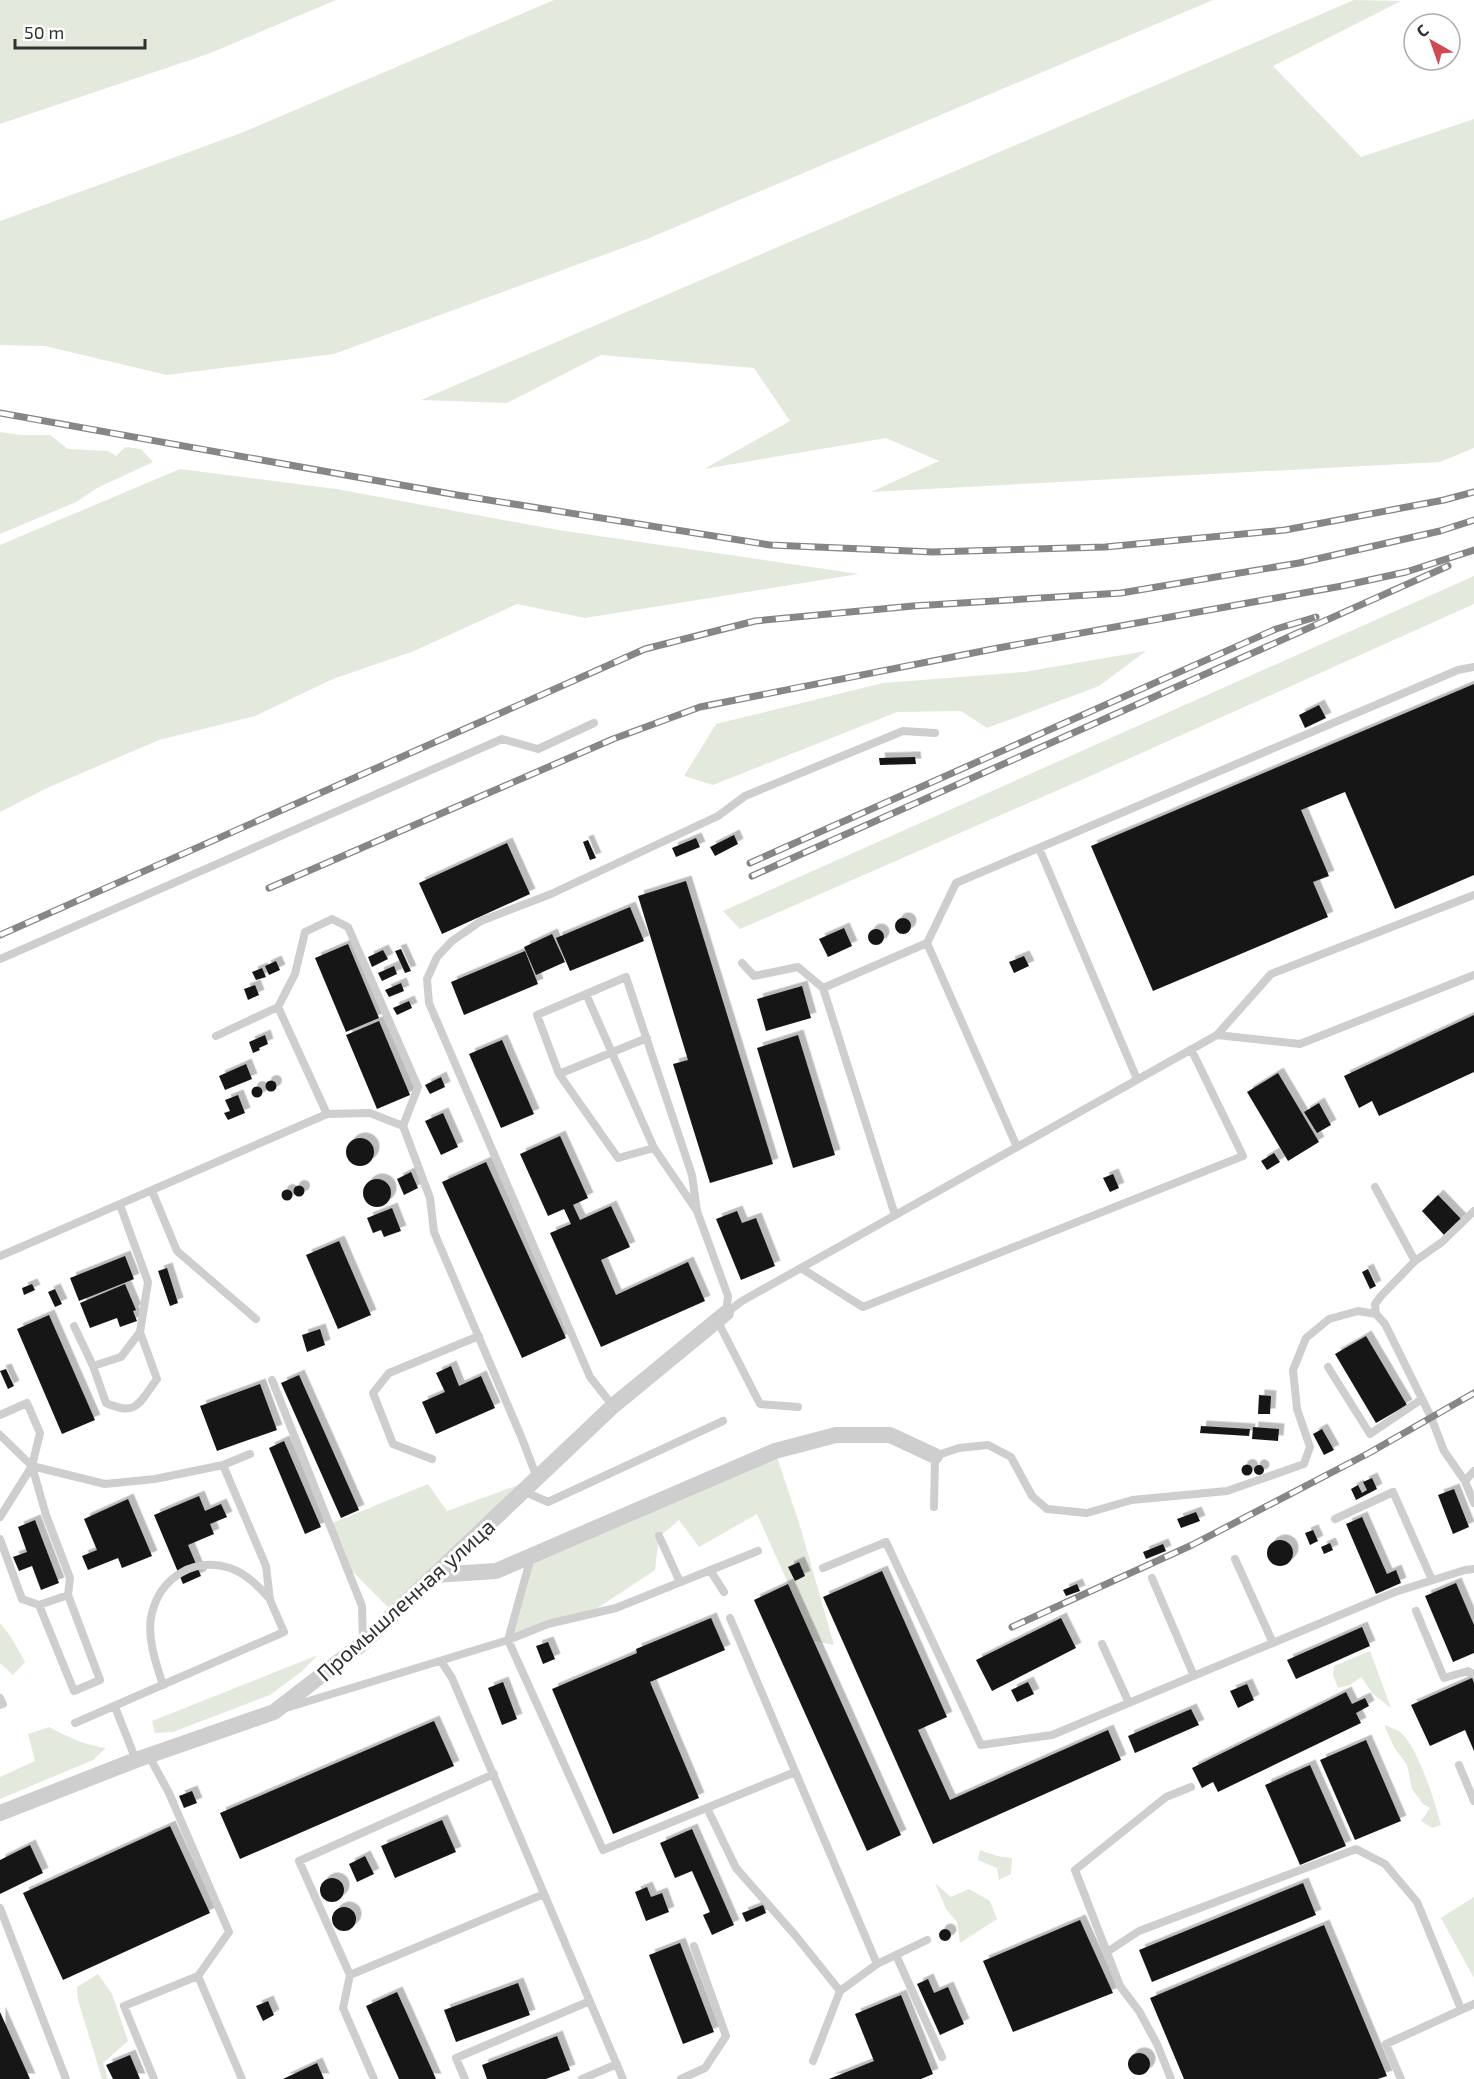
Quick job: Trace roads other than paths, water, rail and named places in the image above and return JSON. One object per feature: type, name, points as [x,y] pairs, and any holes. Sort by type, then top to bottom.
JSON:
[{"type":"street","name":"Промышленная улица","points":[[0,1813],[143,1758],[274,1712],[363,1643],[613,1406],[721,1317]]},
{"type":"street","points":[[435,1575],[496,1571],[775,1450],[836,1435],[890,1435],[935,1456]]},
{"type":"lane","points":[[823,988],[927,943],[956,883],[1458,670],[1474,668]]},
{"type":"lane","points":[[0,959],[502,740],[538,749],[594,723]]},
{"type":"lane","points":[[613,1406],[590,1377],[429,1003],[427,979],[437,957],[452,941],[482,921],[551,894],[718,816],[745,796],[903,731],[935,733]]},
{"type":"lane","points":[[1039,848],[1137,1079]]},
{"type":"lane","points":[[721,1317],[742,1301],[1217,1035],[1271,974],[1474,895]]},
{"type":"lane","points":[[216,1036],[278,1007],[295,974],[305,932],[332,920],[348,927],[418,1087],[403,1126],[430,1198],[434,1233],[537,1478]]},
{"type":"lane","points":[[927,943],[1017,1147]]},
{"type":"lane","points":[[742,963],[754,976],[798,967],[823,988],[895,1215]]},
{"type":"lane","points":[[1217,1035],[1300,1044],[1474,975]]},
{"type":"lane","points":[[654,1148],[618,1158],[559,1074],[537,1015],[626,977],[693,1175],[697,1211],[728,1296],[721,1317],[760,1404],[798,1407]]},
{"type":"lane","points":[[586,994],[654,1148],[697,1211]]},
{"type":"lane","points":[[278,1007],[327,1114]]},
{"type":"lane","points":[[559,1074],[647,1038]]},
{"type":"lane","points":[[801,1268],[863,1307],[1243,1156],[1191,1049]]},
{"type":"lane","points":[[0,1256],[327,1114],[370,1113],[403,1126]]},
{"type":"lane","points":[[1375,1187],[1415,1261]]},
{"type":"lane","points":[[152,1191],[177,1251],[256,1319]]},
{"type":"lane","points":[[93,1366],[121,1357],[140,1332],[148,1282],[120,1204]]},
{"type":"lane","points":[[1474,1211],[1442,1242],[1415,1261],[1375,1304],[1376,1314],[1385,1324],[1422,1399],[1443,1451],[1465,1480],[1474,1503]]},
{"type":"lane","points":[[934,1507],[935,1456],[959,1448],[988,1446],[1011,1457],[1032,1496],[1047,1509],[1087,1513],[1132,1500],[1227,1491],[1304,1464],[1310,1447],[1297,1409],[1293,1370],[1306,1338],[1329,1319],[1358,1311],[1376,1314]]},
{"type":"lane","points":[[74,1326],[93,1366],[106,1403],[122,1410],[137,1406],[157,1379],[140,1332]]},
{"type":"lane","points":[[432,1459],[393,1444],[373,1394],[389,1373],[479,1336]]},
{"type":"lane","points":[[1328,1367],[1370,1434],[1422,1399]]},
{"type":"lane","points":[[272,1380],[362,1606],[363,1643]]},
{"type":"lane","points":[[0,1415],[27,1403],[40,1433],[32,1466],[0,1517]]},
{"type":"lane","points":[[523,1491],[548,1502],[723,1421]]},
{"type":"lane","points":[[0,1435],[32,1466],[46,1515],[70,1578],[68,1594],[100,1680],[74,1691],[39,1605]]},
{"type":"lane","points":[[32,1466],[105,1484],[155,1479],[223,1465],[250,1454]]},
{"type":"lane","points":[[75,1723],[284,1632],[270,1600],[266,1566],[223,1465]]},
{"type":"lane","points":[[1465,1480],[1474,1471]]},
{"type":"lane","points":[[1335,1520],[1393,1492],[1432,1580]]},
{"type":"lane","points":[[659,1536],[680,1582]]},
{"type":"lane","points":[[0,1539],[22,1599],[39,1605],[68,1594]]},
{"type":"lane","points":[[823,1568],[886,1542],[981,1745],[1052,1735],[1395,1592],[1474,1569]]},
{"type":"lane","points":[[274,1712],[508,1640],[548,1624],[616,1608],[758,1551]]},
{"type":"lane","points":[[531,1556],[508,1640],[603,1850],[795,1773]]},
{"type":"lane","points":[[1235,1559],[1273,1643]]},
{"type":"lane","points":[[163,1685],[151,1638],[151,1614],[161,1591],[175,1575],[189,1568],[210,1565],[231,1568],[254,1582],[270,1600]]},
{"type":"lane","points":[[710,1570],[724,1592]]},
{"type":"lane","points":[[1152,1578],[1194,1676]]},
{"type":"lane","points":[[1416,1611],[1444,1678],[1468,1671],[1474,1674]]},
{"type":"lane","points":[[730,1618],[877,1964]]},
{"type":"lane","points":[[1102,1644],[1129,1703]]},
{"type":"lane","points":[[441,1661],[452,1678],[494,1774],[623,2079]]},
{"type":"lane","points":[[0,1698],[3,1704],[0,1706]]},
{"type":"lane","points":[[115,1707],[143,1758],[169,1793],[229,1932],[198,1976],[124,2006],[153,2079]]},
{"type":"lane","points":[[1460,1765],[1474,1801]]},
{"type":"lane","points":[[374,2079],[343,2008],[350,1975],[299,1861],[494,1774]]},
{"type":"lane","points":[[1171,2079],[1157,2044],[1139,2011],[1120,1986],[1075,1870],[1166,1797],[1191,1787]]},
{"type":"lane","points":[[707,1808],[736,1868],[840,1991]]},
{"type":"lane","points":[[1107,1952],[1139,1931],[1356,1849],[1385,1864],[1417,1902],[1461,2009]]},
{"type":"lane","points":[[350,1975],[544,1894]]},
{"type":"lane","points":[[0,1908],[66,2079]]},
{"type":"lane","points":[[813,2061],[840,1991],[877,1964],[927,1941]]},
{"type":"lane","points":[[681,2079],[705,2068],[726,2036],[694,1946]]},
{"type":"lane","points":[[897,1955],[942,2057]]},
{"type":"lane","points":[[198,1976],[242,2079]]},
{"type":"lane","points":[[465,2079],[456,2058],[590,2001]]},
{"type":"lane","points":[[1401,2079],[1386,2044],[1474,2004]]},
{"type":"lane","points":[[582,2079],[616,2064]]},
{"type":"railway","points":[[0,413],[457,495],[770,545],[933,552],[1105,547],[1285,530],[1444,500],[1474,492]]},
{"type":"railway","points":[[0,935],[645,649],[755,621],[913,606],[1121,593],[1299,563],[1440,531],[1474,520]]},
{"type":"railway","points":[[269,888],[613,739],[700,707],[998,648],[1342,586],[1406,572],[1474,550]]},
{"type":"railway","points":[[752,876],[1448,566]]},
{"type":"railway","points":[[750,863],[1276,629],[1316,617]]},
{"type":"railway","points":[[1012,1627],[1192,1545],[1369,1453],[1474,1393]]}]
